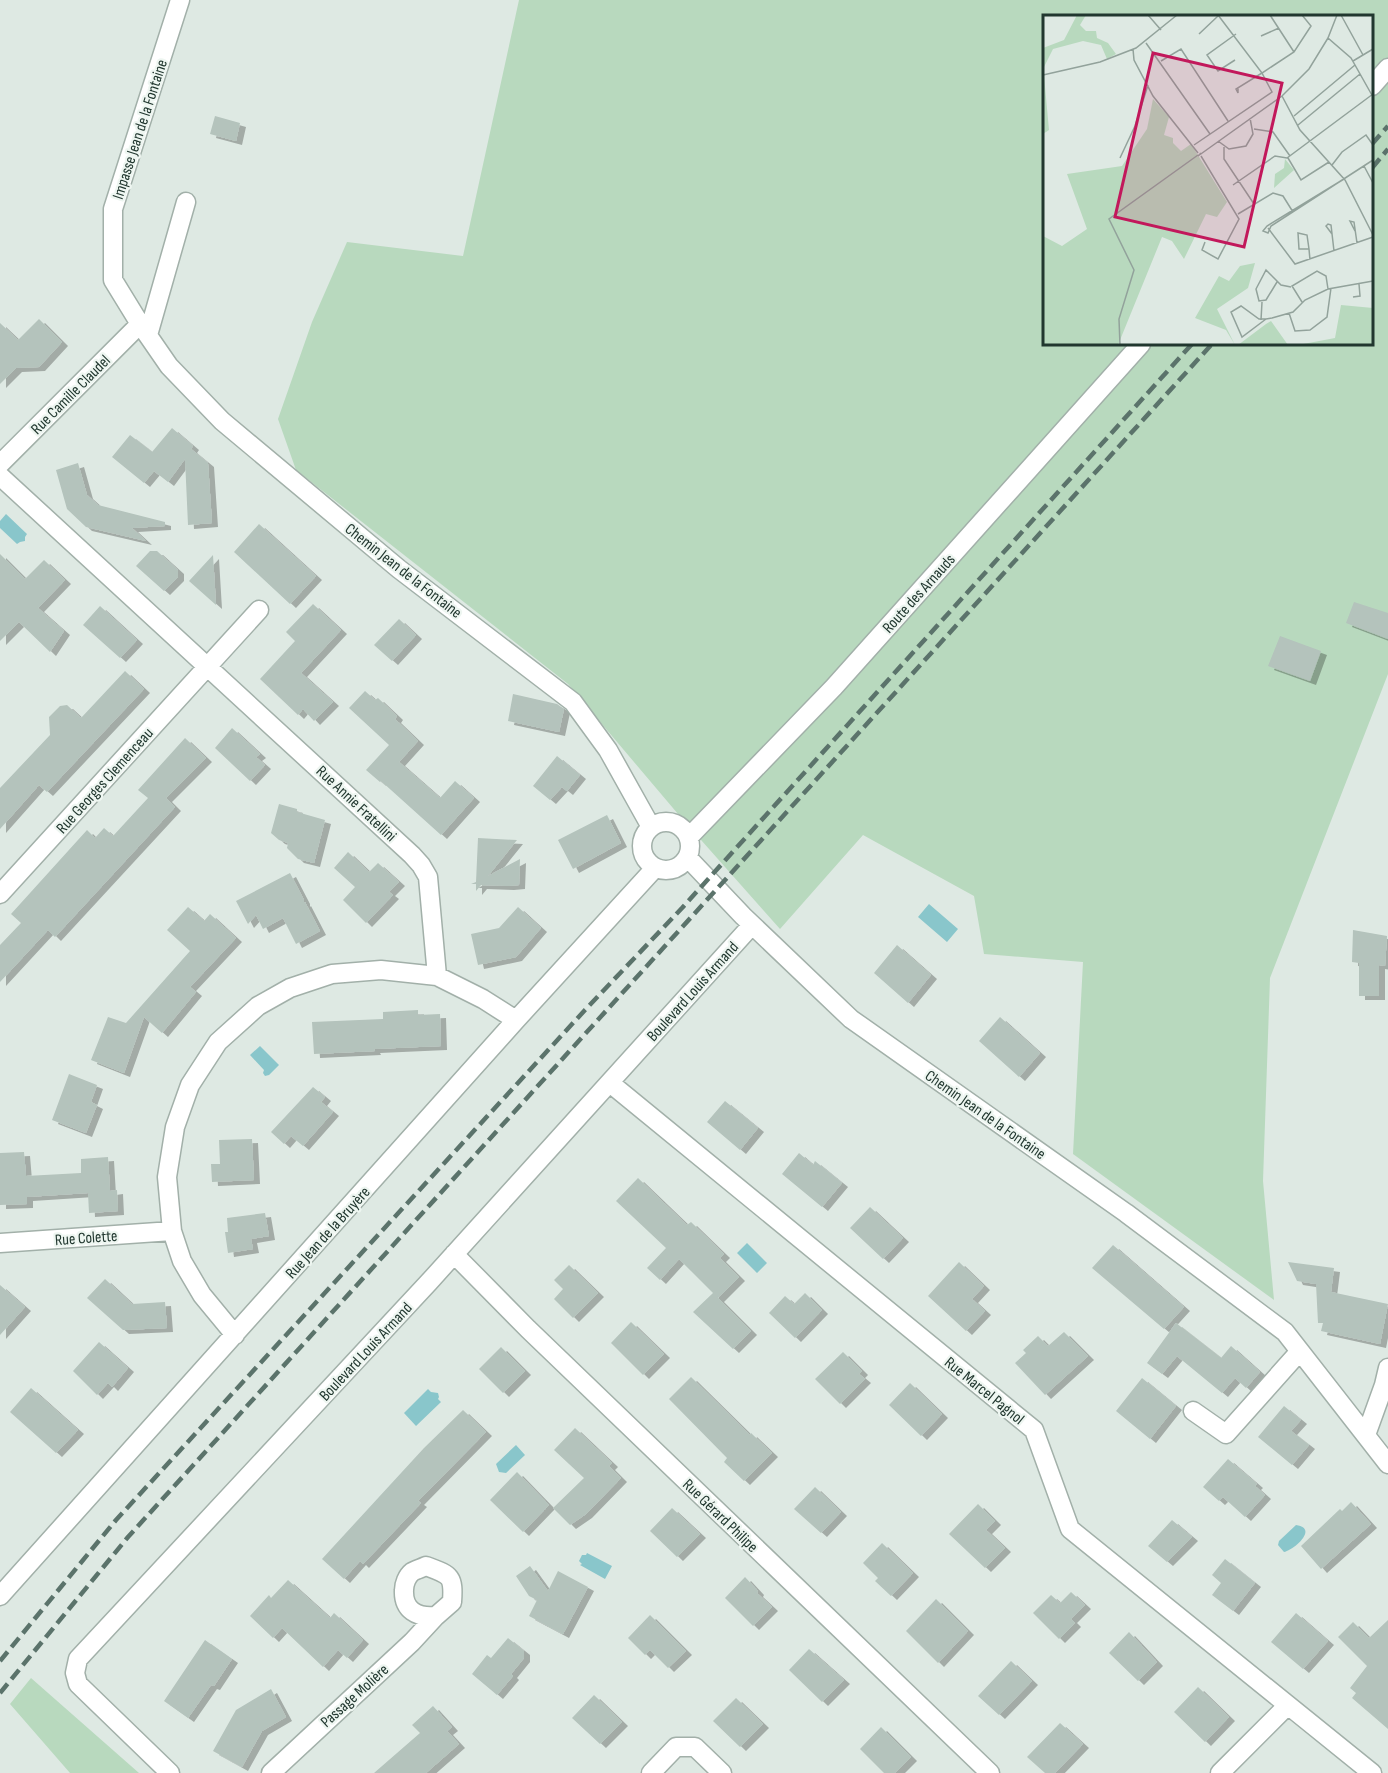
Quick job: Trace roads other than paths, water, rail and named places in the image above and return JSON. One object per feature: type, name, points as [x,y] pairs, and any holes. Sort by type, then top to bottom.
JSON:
[{"type":"street","name":"Impasse Jean de la Fontaine","points":[[144,330],[113,280],[113,209],[180,0]]},
{"type":"street","points":[[1373,84],[1388,68]]},
{"type":"street","points":[[144,330],[186,202]]},
{"type":"street","name":"Rue Camille Claudel","points":[[0,464],[144,330]]},
{"type":"street","name":"Chemin Jean de la Fontaine","points":[[144,330],[169,366],[222,421],[399,569],[573,702],[608,750],[651,827]]},
{"type":"street","name":"Route des Arnauds","points":[[689,837],[834,687],[1140,345]]},
{"type":"street","points":[[0,476],[208,666]]},
{"type":"street","name":"Rue Georges Clemenceau","points":[[0,894],[260,610]]},
{"type":"street","name":"Rue Annie Fratellini","points":[[208,666],[421,865],[428,877],[437,976]]},
{"type":"street","points":[[670,822],[678,825],[689,837],[691,850],[688,858],[676,869],[663,871],[655,868],[644,857],[642,849],[645,835],[651,827],[659,823],[670,822]]},
{"type":"street","name":"Chemin Jean de la Fontaine","points":[[688,858],[752,925],[851,1019],[1143,1226],[1285,1332],[1388,1464]]},
{"type":"street","name":"Rue Jean de la Bruyère","points":[[0,1596],[655,868]]},
{"type":"street","name":"Boulevard Louis Armand","points":[[170,1773],[78,1684],[75,1673],[78,1659],[454,1254],[752,925]]},
{"type":"street","points":[[235,1335],[202,1294],[182,1261],[172,1231],[167,1177],[175,1127],[190,1084],[218,1042],[258,1006],[290,988],[332,974],[381,970],[437,976],[483,999],[516,1020]]},
{"type":"street","name":"Rue Marcel Pagnol","points":[[610,1083],[1034,1430],[1070,1529],[1372,1773]]},
{"type":"street","name":"Rue Colette","points":[[0,1243],[172,1231]]},
{"type":"street","name":"Rue Gérard Philipe","points":[[454,1254],[528,1329],[990,1773]]},
{"type":"street","points":[[1193,1411],[1226,1434],[1300,1351]]},
{"type":"street","points":[[1366,1435],[1384,1386],[1388,1368]]},
{"type":"street","name":"Passage Molière","points":[[271,1773],[412,1642],[436,1616]]},
{"type":"street","points":[[1220,1773],[1288,1705]]},
{"type":"street","points":[[651,1773],[676,1747],[695,1747],[722,1773]]},
{"type":"water","points":[[6,514],[27,534],[25,541],[17,544],[0,528],[0,521]]},
{"type":"water","points":[[929,904],[958,929],[947,942],[918,917]]},
{"type":"water","points":[[260,1046],[279,1065],[265,1076],[264,1070],[250,1055]]},
{"type":"water","points":[[747,1243],[767,1263],[757,1273],[737,1253]]},
{"type":"water","points":[[428,1389],[438,1393],[438,1399],[441,1402],[416,1426],[404,1413]]},
{"type":"water","points":[[516,1445],[525,1455],[506,1473],[499,1472],[496,1464]]},
{"type":"water","points":[[1296,1525],[1305,1530],[1305,1534],[1298,1543],[1284,1552],[1278,1545],[1279,1541]]},
{"type":"water","points":[[587,1553],[612,1566],[605,1579],[580,1565],[582,1555]]},
{"type":"railway","points":[[1373,143],[1388,126]]},
{"type":"railway","points":[[1373,167],[1388,149]]},
{"type":"railway","points":[[0,1661],[116,1520],[585,1010],[682,908],[1191,345]]},
{"type":"railway","points":[[0,1693],[128,1537],[1211,345]]}]
